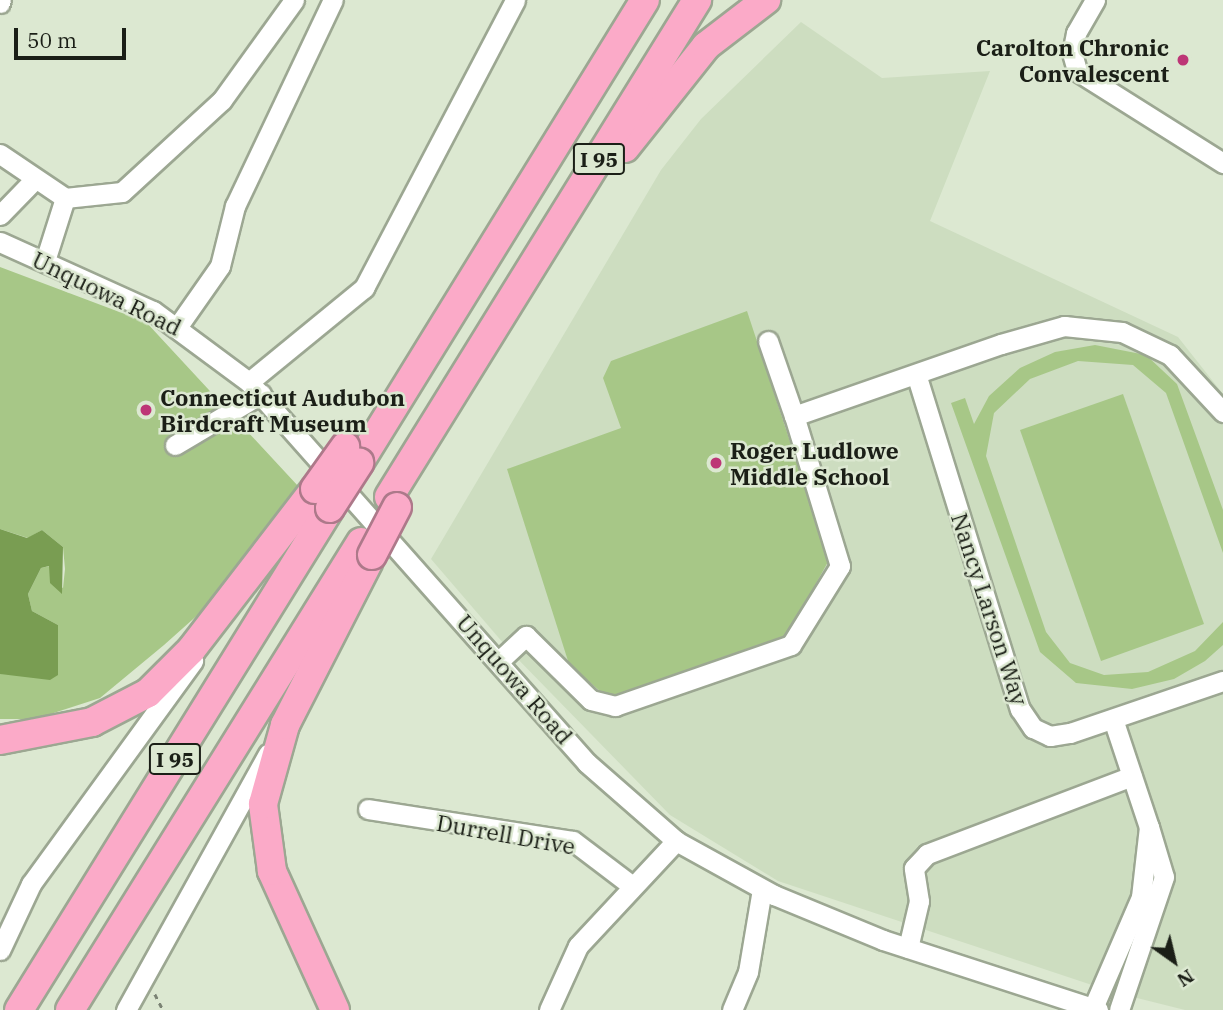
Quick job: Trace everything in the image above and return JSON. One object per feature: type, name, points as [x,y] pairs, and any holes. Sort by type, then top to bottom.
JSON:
[{"type":"highway","points":[[560,138],[633,0]]},
{"type":"highway","name":"I 95","points":[[19,1010],[323,498],[467,288],[645,0]]},
{"type":"highway","name":"I 95","points":[[70,1010],[366,549],[444,409],[697,0]]},
{"type":"highway","points":[[501,317],[690,63],[766,0]]},
{"type":"highway","points":[[0,740],[92,722],[148,693],[323,498]]},
{"type":"highway","points":[[335,1010],[265,844],[264,790],[285,725],[366,549]]},
{"type":"street","points":[[0,155],[65,198],[122,192],[222,100],[294,0]]},
{"type":"street","points":[[178,326],[224,257],[235,206],[333,0]]},
{"type":"street","points":[[175,445],[255,388],[364,288],[515,0]]},
{"type":"street","points":[[1094,0],[1076,33],[1072,53],[1077,71],[1223,163]]},
{"type":"street","points":[[0,215],[35,179]]},
{"type":"street","points":[[44,261],[65,198]]},
{"type":"street","name":"Unquowa Road","points":[[0,242],[178,326],[255,388],[605,781],[676,841],[762,889],[908,948],[1096,1009]]},
{"type":"street","points":[[794,416],[917,377],[1023,337],[1085,325],[1157,345],[1223,412]]},
{"type":"street","points":[[499,661],[526,636],[591,700],[615,706],[791,645],[840,566],[768,341]]},
{"type":"street","name":"Nancy Larson Way","points":[[917,377],[1027,722],[1050,736],[1113,719],[1223,681]]},
{"type":"street","points":[[0,950],[31,884],[157,716],[248,579]]},
{"type":"street","points":[[1113,719],[1164,877],[1119,1010]]},
{"type":"street","points":[[126,1010],[285,725]]},
{"type":"street","points":[[908,948],[919,894],[914,868],[938,848],[1132,776]]},
{"type":"street","name":"Durrell Drive","points":[[368,809],[573,841],[631,885]]},
{"type":"street","points":[[1096,1009],[1141,897],[1149,827]]},
{"type":"street","points":[[549,1010],[573,953],[631,885],[676,841]]},
{"type":"street","points":[[732,1010],[748,972],[762,889]]},
{"type":"shaded area","name":"Roger Ludlowe Middle School","points":[[801,22],[882,78],[990,71],[930,221],[1178,337],[1223,394],[1223,1010],[1185,1010],[1113,992],[778,881],[670,815],[510,651],[431,559],[661,170],[701,119]]},
{"type":"shaded area","points":[[0,267],[146,322],[298,486],[210,604],[164,645],[100,698],[35,719],[0,719],[0,674],[57,675],[58,625],[32,611],[28,594],[41,568],[50,566],[51,581],[63,588],[65,569],[63,547],[42,530],[28,538],[0,529]]},
{"type":"shaded area","points":[[747,311],[829,560],[786,638],[609,699],[569,664],[507,469],[621,428],[603,378],[611,361]]},
{"type":"shaded area","points":[[1095,345],[1146,355],[1177,384],[1223,510],[1223,553],[1166,393],[1133,365],[1078,361],[1030,379],[994,413],[986,456],[1046,632],[1070,663],[1104,675],[1148,672],[1195,651],[1223,622],[1223,645],[1205,661],[1174,679],[1132,689],[1076,683],[1040,652],[951,403],[965,398],[974,424],[989,396],[1020,368],[1055,352]]},
{"type":"shaded area","points":[[1123,394],[1204,624],[1101,661],[1020,430]]},
{"type":"shaded area","points":[[0,529],[27,538],[42,530],[63,547],[62,594],[50,583],[49,566],[41,568],[28,594],[32,611],[58,625],[58,675],[50,680],[0,674]]},
{"type":"place","name":"Carolton Chronic Convalescent","points":[[1183,60]]},
{"type":"place","name":"Connecticut Audubon Birdcraft Museum","points":[[146,410]]},
{"type":"place","name":"Roger Ludlowe Middle School","points":[[716,463]]}]
